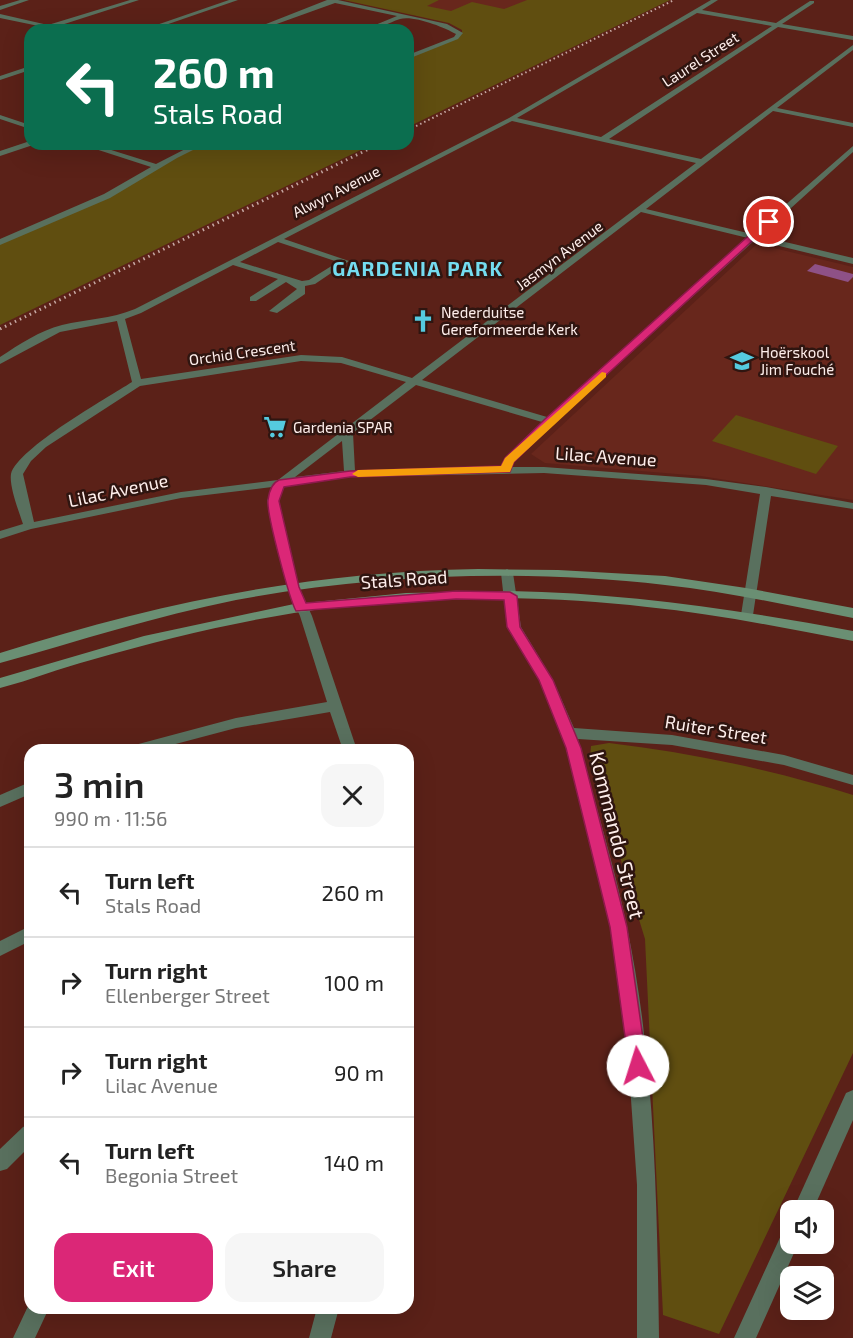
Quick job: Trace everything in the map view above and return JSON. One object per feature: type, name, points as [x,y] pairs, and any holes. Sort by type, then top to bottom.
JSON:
[{"type":"street","points":[[0,8],[26,0]]},
{"type":"street","points":[[58,24],[136,0]]},
{"type":"street","points":[[163,24],[235,0]]},
{"type":"street","points":[[270,24],[332,0],[453,27],[460,33],[456,38],[414,55]]},
{"type":"street","name":"Alwyn Avenue","points":[[121,320],[511,119],[715,0]]},
{"type":"street","name":"Laurel Street","points":[[603,140],[812,2]]},
{"type":"street","points":[[697,11],[853,38]]},
{"type":"street","points":[[0,16],[35,24]]},
{"type":"street","points":[[382,24],[403,16]]},
{"type":"street","name":"Jasmyn Avenue","points":[[279,484],[853,47]]},
{"type":"street","points":[[0,78],[24,70]]},
{"type":"street","points":[[772,110],[853,125]]},
{"type":"street","points":[[0,117],[24,125]]},
{"type":"street","points":[[511,119],[704,162]]},
{"type":"street","points":[[0,154],[24,145]]},
{"type":"street","points":[[506,469],[509,461],[549,421],[853,148]]},
{"type":"street","points":[[104,150],[156,166]]},
{"type":"street","points":[[0,242],[107,196],[133,178],[189,150]]},
{"type":"street","points":[[125,156],[134,167],[136,174],[133,178]]},
{"type":"street","points":[[641,210],[853,261]]},
{"type":"street","points":[[230,262],[306,284],[345,261],[276,239]]},
{"type":"street","points":[[230,262],[304,290],[274,311]]},
{"type":"street","points":[[253,299],[282,280]]},
{"type":"street","points":[[0,361],[45,334],[64,327],[121,320],[137,383]]},
{"type":"street","name":"Orchid Crescent","points":[[29,526],[17,474],[27,459],[42,445],[137,383],[286,360],[314,358],[342,360],[549,421]]},
{"type":"street","points":[[347,431],[350,474]]},
{"type":"street","name":"Lilac Avenue","points":[[0,535],[29,526],[181,495],[350,474],[506,469],[644,477],[766,490],[853,506]]},
{"type":"street","points":[[279,484],[273,501],[293,587],[337,706],[348,744]]},
{"type":"street","points":[[747,615],[766,490]]},
{"type":"street","name":"Stals Road","points":[[0,658],[159,611],[293,587],[408,576],[507,573],[640,579],[750,593],[853,613]]},
{"type":"street","name":"Kommando Street","points":[[507,573],[514,627],[546,680],[569,733],[619,927],[636,1042],[647,1185],[648,1338]]},
{"type":"street","name":"Stals Road","points":[[0,683],[114,648],[181,631],[301,608],[456,595],[580,597],[747,615],[853,636]]},
{"type":"street","points":[[158,744],[226,725],[293,711],[337,706]]},
{"type":"street","name":"Ruiter Street","points":[[569,733],[672,740],[784,760],[853,780]]},
{"type":"street","points":[[0,801],[24,791]]},
{"type":"street","points":[[0,949],[24,936]]},
{"type":"street","points":[[808,1200],[853,1099]]},
{"type":"street","points":[[0,1162],[24,1139]]},
{"type":"street","points":[[746,1338],[783,1254]]},
{"type":"street","points":[[24,1338],[35,1314]]},
{"type":"street","points":[[320,1338],[326,1314]]},
{"type":"shaded area","points":[[344,0],[549,0],[479,29]]},
{"type":"shaded area","points":[[344,0],[439,0],[427,6],[451,11],[472,2],[504,9],[527,0],[670,0],[414,124],[414,55],[462,34],[462,30],[449,23]]},
{"type":"shaded area","points":[[192,150],[361,150],[0,325],[0,244],[112,196],[160,164]]},
{"type":"shaded area","name":"Hoërskool Jim Fouché","points":[[757,244],[853,267],[853,500],[701,476],[545,463],[531,454]]},
{"type":"shaded area","points":[[815,264],[853,274],[853,277],[848,282],[807,271]]},
{"type":"shaded area","points":[[736,415],[838,446],[816,474],[712,441]]},
{"type":"shaded area","points":[[609,743],[732,763],[853,795],[853,1053],[783,1200],[780,1200],[780,1206],[719,1334],[663,1315],[645,939],[590,759],[591,746]]},
{"type":"railway","points":[[414,127],[674,0]]},
{"type":"railway","points":[[0,329],[367,150]]},
{"type":"slow traffic","points":[[358,474],[506,469],[509,461],[549,421],[602,375]]},
{"type":"place","name":"Nederduitse Gereformeerde Kerk","points":[[423,321]]},
{"type":"place","name":"Hoërskool Jim Fouché","points":[[742,361]]},
{"type":"place","name":"Gardenia SPAR","points":[[275,427]]},
{"type":"district","name":"GARDENIA PARK","points":[[418,268]]},
{"type":"route","points":[[638,1066],[619,927],[574,748],[546,680],[514,627],[510,596],[456,595],[370,600],[301,608],[293,587],[273,501],[279,484],[303,480],[350,474],[506,469],[509,461],[549,421],[769,222]]}]
